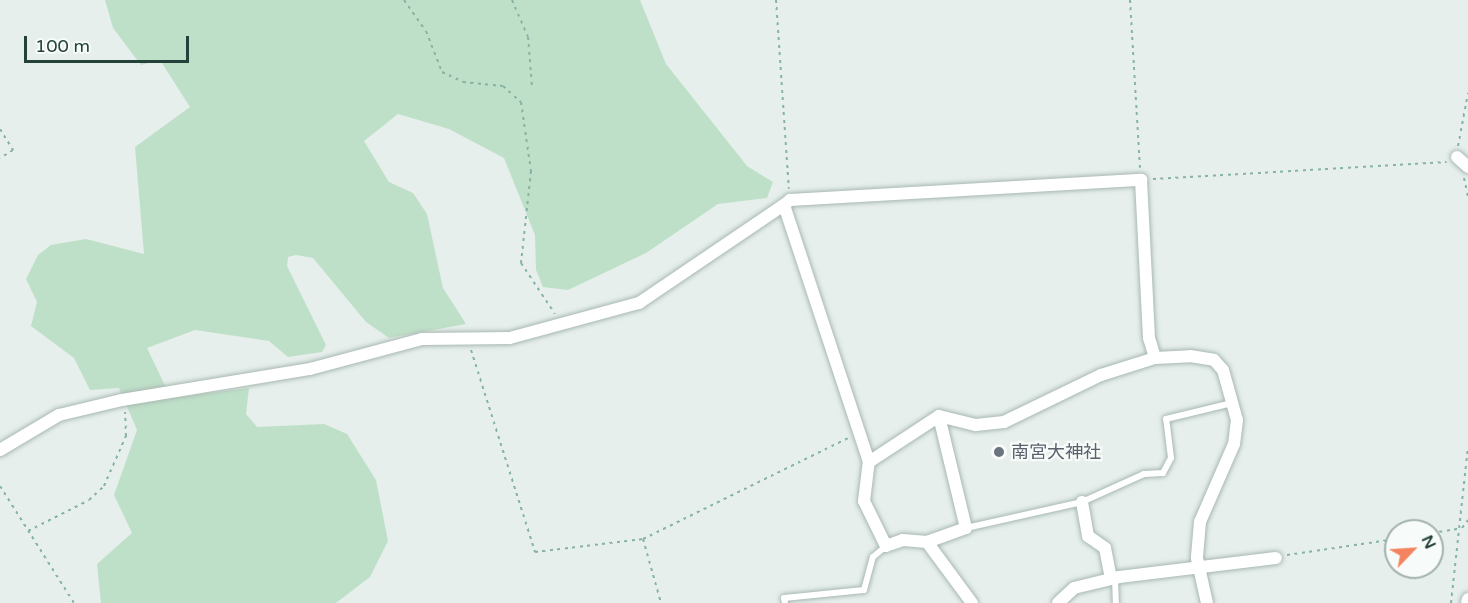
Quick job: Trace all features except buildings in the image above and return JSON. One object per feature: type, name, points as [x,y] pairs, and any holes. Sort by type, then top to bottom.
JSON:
[{"type":"street","points":[[1457,157],[1468,167]]},
{"type":"street","points":[[0,450],[58,415],[122,400],[310,369],[422,339],[510,338],[651,298],[787,203],[1140,180],[1149,338],[1155,358]]},
{"type":"street","points":[[787,203],[869,462],[864,501],[886,546],[903,540],[927,542],[966,528],[939,416]]},
{"type":"street","points":[[869,462],[939,416],[976,425],[1004,422],[1074,386],[1155,358],[1214,360],[1224,370],[1234,402],[1236,437],[1200,522],[1198,569],[1207,603]]},
{"type":"street","points":[[1082,502],[1088,536],[1105,548],[1113,578]]},
{"type":"street","points":[[927,542],[972,603]]},
{"type":"street","points":[[1058,603],[1074,588],[1113,578],[1276,558]]},
{"type":"street","points":[[1467,603],[1468,598]]},
{"type":"lane","points":[[966,528],[1082,502],[1144,474],[1165,471],[1171,458],[1169,416],[1234,402]]},
{"type":"lane","points":[[784,603],[784,598],[864,590],[869,563],[886,546]]},
{"type":"lane","points":[[1113,578],[1116,603]]},
{"type":"path","points":[[404,0],[426,31],[441,72],[463,82],[503,86],[521,102],[531,171],[521,263],[536,294],[566,323]]},
{"type":"path","points":[[512,0],[528,37],[532,87]]},
{"type":"path","points":[[776,0],[787,203]]},
{"type":"path","points":[[1130,0],[1140,180],[1449,162],[1457,157],[1468,93]]},
{"type":"path","points":[[0,129],[13,150],[0,158]]},
{"type":"path","points":[[467,340],[535,552],[643,539],[859,433]]},
{"type":"path","points":[[28,531],[89,500],[104,486],[126,436],[122,400]]},
{"type":"path","points":[[1451,603],[1462,528],[1459,508],[1468,446]]},
{"type":"path","points":[[0,486],[75,603]]},
{"type":"path","points":[[1444,531],[1462,528],[1468,520]]},
{"type":"path","points":[[643,539],[661,603]]},
{"type":"path","points":[[1276,558],[1384,540]]},
{"type":"green space","points":[[105,0],[640,0],[666,64],[747,166],[773,182],[767,198],[718,204],[646,253],[568,290],[543,287],[536,270],[535,235],[504,158],[449,129],[398,114],[364,141],[389,182],[413,193],[427,214],[443,288],[466,324],[389,338],[366,322],[313,258],[296,255],[288,257],[287,266],[326,345],[322,352],[288,357],[269,341],[195,330],[147,348],[171,398],[249,388],[246,414],[257,427],[324,424],[347,434],[376,480],[388,541],[370,577],[336,603],[101,603],[97,564],[132,533],[114,495],[137,430],[119,388],[90,390],[74,358],[31,326],[37,302],[26,279],[38,255],[51,245],[86,239],[144,254],[135,147],[190,107],[160,60],[141,65],[113,28]]},
{"type":"place","name":"南宮大神社","points":[[999,452]]}]
